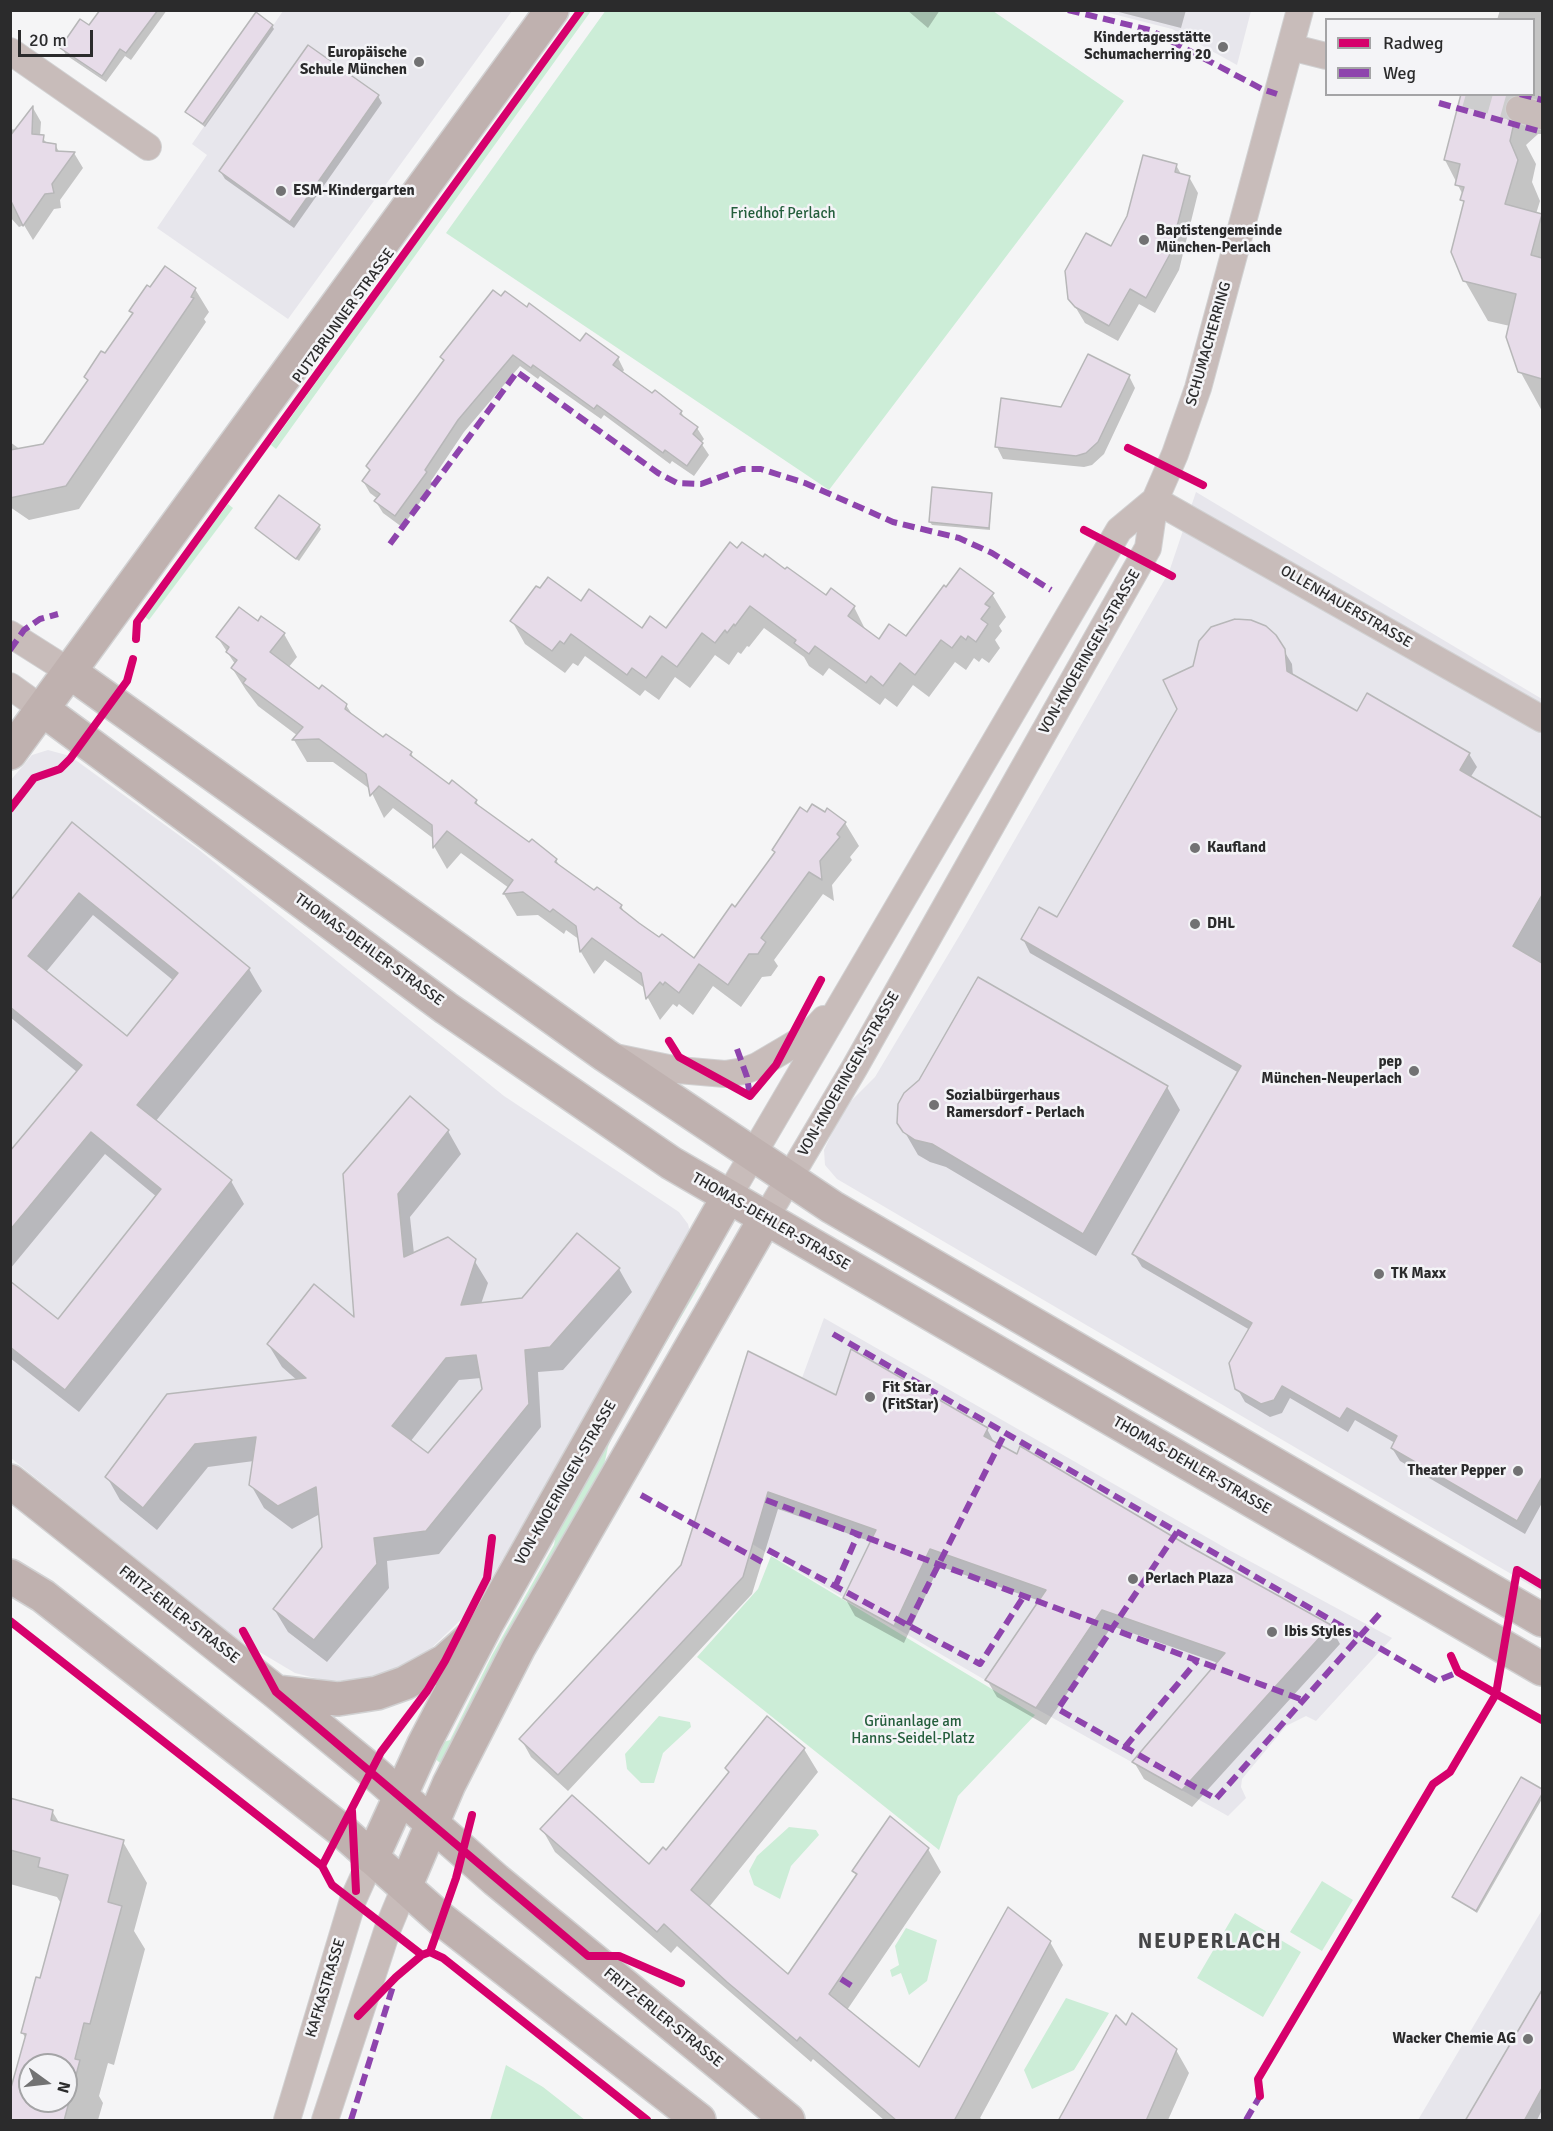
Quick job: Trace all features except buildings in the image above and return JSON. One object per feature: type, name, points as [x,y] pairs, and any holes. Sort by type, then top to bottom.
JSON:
[{"type":"main road","name":"PUTZBRUNNER STRASSE","points":[[10,753],[552,10]]},
{"type":"main road","points":[[70,672],[605,1055],[832,1207],[1542,1620]]},
{"type":"main road","name":"THOMAS-DEHLER-STRASSE","points":[[42,710],[534,1070],[654,1152],[1542,1669]]},
{"type":"main road","name":"VON-KNOERINGEN-STRASSE","points":[[372,1858],[424,1744],[486,1625],[728,1197]]},
{"type":"main road","points":[[405,1887],[431,1824],[519,1647],[765,1218]]},
{"type":"main road","name":"FRITZ-ERLER-STRASSE","points":[[10,1481],[276,1692],[788,2121]]},
{"type":"main road","points":[[10,1576],[43,1596],[340,1829],[441,1919],[699,2121]]},
{"type":"main road","points":[[276,1692],[338,1699],[377,1693],[405,1683],[445,1661],[486,1625]]},
{"type":"street","name":"SCHUMACHERRING","points":[[1155,500],[1175,454],[1198,388],[1300,10]]},
{"type":"street","points":[[1290,46],[1325,56]]},
{"type":"street","points":[[10,51],[148,147]]},
{"type":"street","name":"OLLENHAUERSTRASSE","points":[[1155,500],[1540,724]]},
{"type":"street","name":"VON-KNOERINGEN-STRASSE","points":[[728,1197],[947,828],[1119,530],[1155,500]]},
{"type":"street","name":"VON-KNOERINGEN-STRASSE","points":[[789,1178],[855,1067],[1145,554],[1148,548],[1155,500]]},
{"type":"street","points":[[10,634],[70,672]]},
{"type":"street","points":[[10,686],[42,710]]},
{"type":"street","name":"VON-KNOERINGEN-STRASSE","points":[[605,1055],[678,1070],[725,1074],[744,1071],[757,1066],[808,1036],[848,992]]},
{"type":"street","points":[[765,1218],[789,1178]]},
{"type":"street","name":"KAFKASTRASSE","points":[[286,2121],[353,1900],[372,1858]]},
{"type":"street","points":[[325,2121],[385,1937],[405,1887]]},
{"type":"shaded area","name":"ESM-Kindergarten","points":[[283,11],[512,11],[288,319],[157,228],[207,155],[192,144]]},
{"type":"shaded area","name":"Kindertagesstätte Schumacherring 20","points":[[1101,11],[1251,11],[1237,65],[1172,29]]},
{"type":"shaded area","points":[[1196,492],[1542,699],[1542,1592],[837,1179],[825,1165],[824,1150],[843,1109],[875,1077],[964,928],[1169,572]]},
{"type":"shaded area","points":[[48,750],[70,756],[198,849],[504,1096],[679,1212],[688,1224],[690,1232],[686,1243],[476,1605],[415,1664],[390,1675],[362,1680],[327,1681],[295,1673],[231,1635],[11,1458],[10,781],[32,755]]},
{"type":"shaded area","name":"Perlach Plaza","points":[[824,1318],[1229,1550],[1392,1638],[1316,1721],[1306,1716],[1286,1726],[1242,1779],[1241,1787],[1246,1798],[1228,1816],[985,1680],[752,1544],[802,1378]]},
{"type":"shaded area","points":[[1542,1910],[1542,2120],[1418,2120]]},
{"type":"green space","points":[[584,10],[591,11],[276,449],[271,445]]},
{"type":"green space","name":"Friedhof Perlach","points":[[606,10],[993,11],[1124,101],[829,490],[446,233]]},
{"type":"green space","points":[[228,504],[233,508],[149,620],[144,616]]},
{"type":"green space","points":[[694,1279],[701,1283],[615,1430],[608,1447],[603,1470],[445,1767],[433,1757],[440,1743],[450,1740],[492,1655],[554,1545],[561,1508]]},
{"type":"green space","name":"Grünanlage am Hanns-Seidel-Platz","points":[[771,1556],[1035,1715],[958,1796],[939,1850],[697,1657],[758,1589]]},
{"type":"green space","points":[[659,1716],[690,1722],[691,1727],[663,1753],[654,1783],[641,1783],[627,1769],[625,1754]]},
{"type":"green space","points":[[789,1827],[816,1830],[819,1835],[791,1866],[780,1899],[754,1885],[749,1871],[757,1856]]},
{"type":"green space","points":[[1322,1881],[1353,1900],[1322,1951],[1290,1932]]},
{"type":"green space","points":[[1235,1913],[1301,1952],[1263,2017],[1197,1978]]},
{"type":"green space","points":[[906,1928],[937,1940],[927,1981],[909,1995],[901,1973],[892,1977],[890,1970],[899,1965],[895,1946]]},
{"type":"green space","points":[[1066,1998],[1109,2013],[1074,2070],[1032,2089],[1024,2070]]},
{"type":"green space","points":[[506,2065],[543,2087],[585,2120],[490,2120]]},
{"type":"tunnel","points":[[1473,96],[1519,109]]},
{"type":"marked path","points":[[1068,10],[1150,30],[1262,89],[1277,94]]},
{"type":"marked path","points":[[1527,96],[1542,100]]},
{"type":"marked path","points":[[1439,103],[1542,132]]},
{"type":"marked path","points":[[390,544],[517,372],[658,473],[677,483],[701,484],[742,469],[761,469],[805,483],[893,522],[959,538],[992,553],[1051,590]]},
{"type":"marked path","points":[[10,650],[24,630],[40,619],[58,614]]},
{"type":"marked path","points":[[737,1049],[747,1077],[750,1096]]},
{"type":"marked path","points":[[833,1334],[1437,1681],[1458,1672]]},
{"type":"marked path","points":[[908,1625],[1005,1433]]},
{"type":"marked path","points":[[641,1495],[764,1563]]},
{"type":"marked path","points":[[766,1500],[1303,1700]]},
{"type":"marked path","points":[[1177,1532],[1058,1709],[1216,1799],[1382,1611]]},
{"type":"marked path","points":[[835,1587],[858,1534]]},
{"type":"marked path","points":[[768,1550],[980,1664],[1024,1596]]},
{"type":"marked path","points":[[1125,1747],[1197,1661]]},
{"type":"marked path","points":[[841,1979],[852,1986]]},
{"type":"marked path","points":[[351,2120],[394,1983]]},
{"type":"marked path","points":[[1246,2120],[1260,2096]]},
{"type":"cycle path","points":[[136,639],[137,622],[581,10]]},
{"type":"cycle path","points":[[1128,448],[1203,485]]},
{"type":"cycle path","points":[[1084,530],[1172,576]]},
{"type":"cycle path","points":[[10,809],[34,778],[60,769],[70,759],[127,681],[133,659]]},
{"type":"cycle path","points":[[669,1041],[679,1057],[750,1096],[776,1065],[821,980]]},
{"type":"cycle path","points":[[322,1866],[381,1752],[427,1691],[445,1661],[487,1578],[492,1538]]},
{"type":"cycle path","points":[[1260,2096],[1258,2079],[1433,1784],[1450,1772],[1496,1694],[1517,1570],[1542,1585]]},
{"type":"cycle path","points":[[10,1621],[322,1866],[332,1885],[422,1955]]},
{"type":"cycle path","points":[[243,1631],[276,1692],[588,1956],[619,1956],[681,1983]]},
{"type":"cycle path","points":[[1451,1656],[1458,1672],[1542,1720]]},
{"type":"cycle path","points":[[352,1811],[356,1891]]},
{"type":"cycle path","points":[[430,1952],[456,1878],[472,1815]]},
{"type":"cycle path","points":[[358,2016],[396,1977],[422,1955],[430,1952],[443,1958],[647,2120]]},
{"type":"place","name":"Kindertagesstätte Schumacherring 20","points":[[1223,47]]},
{"type":"place","name":"Europäische Schule München","points":[[419,62]]},
{"type":"place","name":"ESM-Kindergarten","points":[[281,191]]},
{"type":"place","name":"Baptistengemeinde München-Perlach","points":[[1144,240]]},
{"type":"place","name":"Kaufland","points":[[1195,848]]},
{"type":"place","name":"DHL","points":[[1195,924]]},
{"type":"place","name":"pep München-Neuperlach","points":[[1414,1071]]},
{"type":"place","name":"Sozialbürgerhaus Ramersdorf - Perlach","points":[[934,1105]]},
{"type":"place","name":"TK Maxx","points":[[1379,1274]]},
{"type":"place","name":"Fit Star (FitStar)","points":[[870,1397]]},
{"type":"place","name":"Theater Pepper","points":[[1518,1471]]},
{"type":"place","name":"Perlach Plaza","points":[[1133,1579]]},
{"type":"place","name":"Ibis Styles","points":[[1272,1632]]},
{"type":"place","name":"Wacker Chemie AG","points":[[1528,2039]]},
{"type":"district","name":"NEUPERLACH","points":[[1210,1942]]}]
